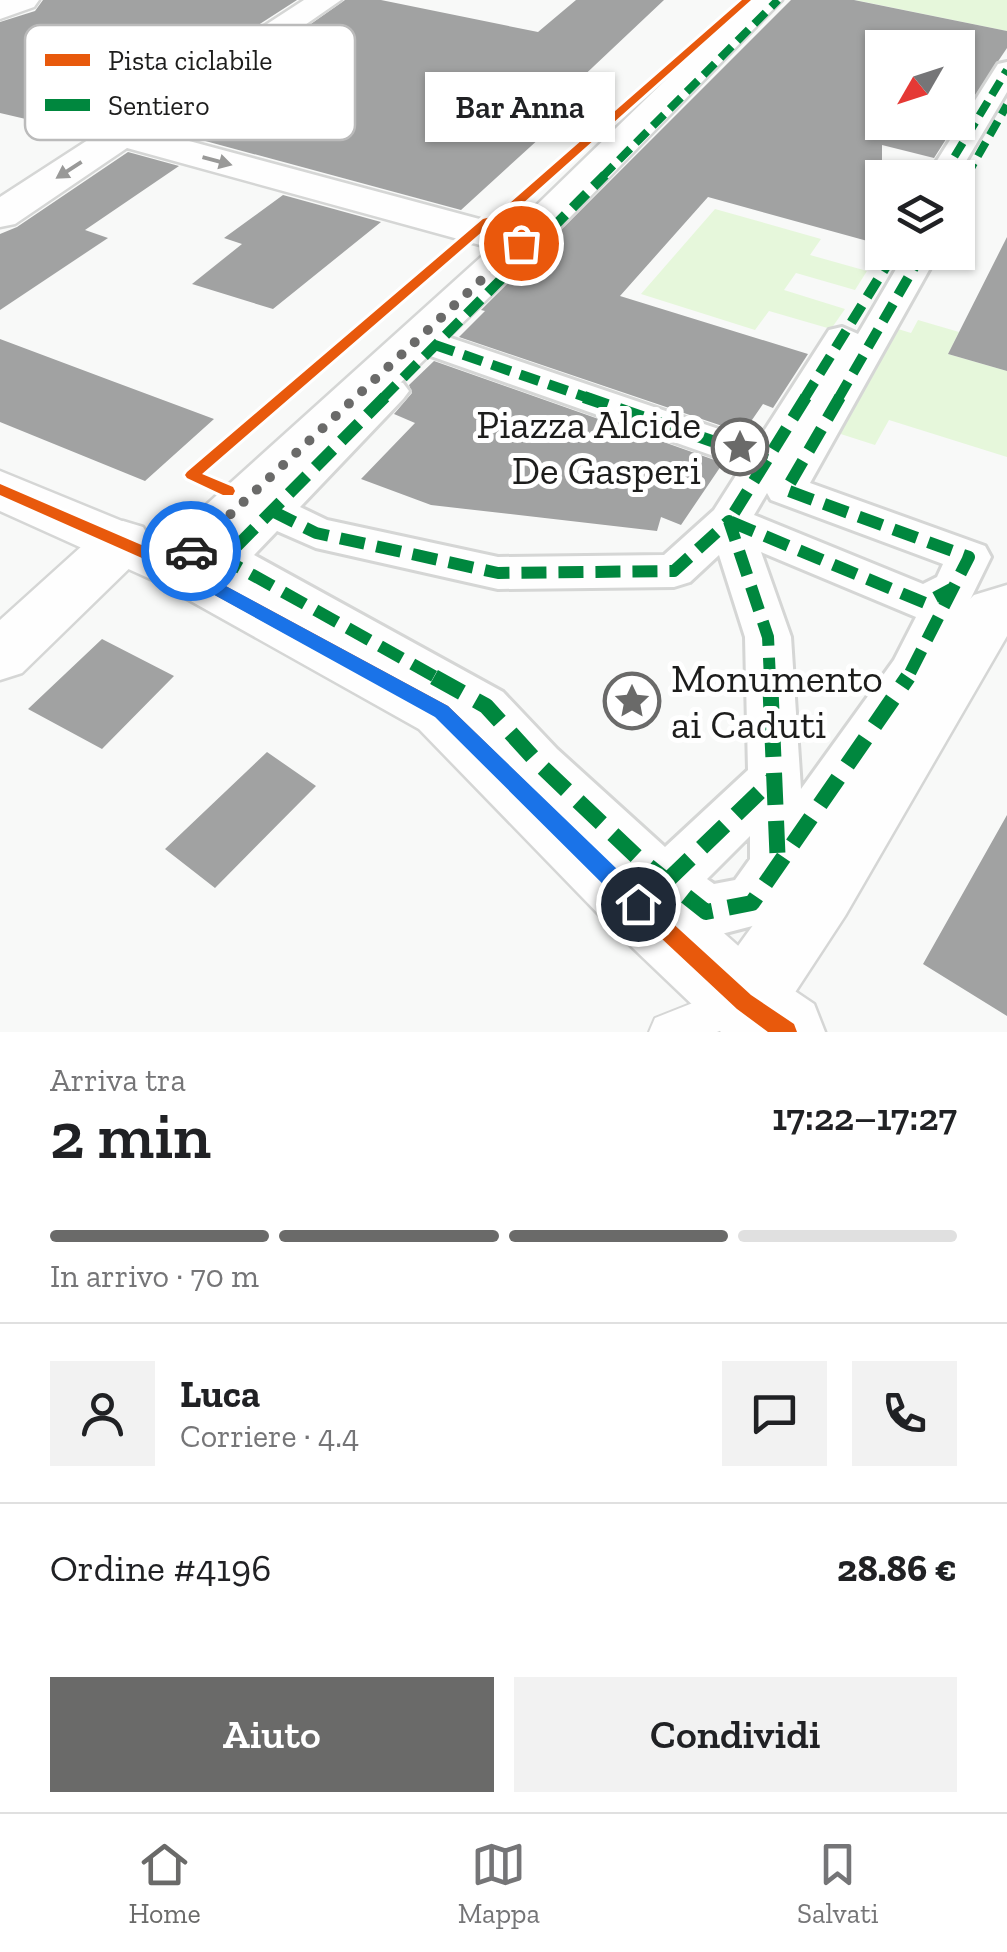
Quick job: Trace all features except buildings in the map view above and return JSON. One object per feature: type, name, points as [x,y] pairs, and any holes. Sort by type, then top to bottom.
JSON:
[{"type":"street","points":[[0,10],[23,0]]},
{"type":"street","points":[[288,25],[325,0]]},
{"type":"street","points":[[0,656],[149,553],[521,243],[766,0]]},
{"type":"street","points":[[778,0],[224,559],[486,706],[540,764],[706,912],[752,903],[911,673],[980,597]]},
{"type":"street","points":[[952,160],[1007,70]]},
{"type":"street","points":[[975,162],[1007,105]]},
{"type":"street","points":[[0,215],[115,140]]},
{"type":"street","points":[[141,140],[521,243]]},
{"type":"street","points":[[272,511],[316,533],[498,573],[674,571],[729,521],[884,270]]},
{"type":"street","points":[[0,489],[149,553],[442,711],[765,1017],[820,893],[978,628],[995,611],[980,597],[970,557],[786,490],[913,270]]},
{"type":"street","points":[[435,345],[767,460]]},
{"type":"street","points":[[729,521],[925,603],[980,597]]},
{"type":"street","points":[[729,521],[768,637],[778,867]]},
{"type":"street","points":[[667,881],[774,779]]},
{"type":"lane","points":[[669,1032],[765,1017]]},
{"type":"green space","points":[[855,0],[1007,0],[1007,31]]},
{"type":"green space","points":[[715,209],[821,239],[810,255],[867,271],[855,290],[796,273],[784,290],[845,309],[831,329],[769,311],[755,330],[641,294]]},
{"type":"green space","points":[[918,320],[959,332],[948,354],[1007,371],[1007,457],[889,420],[875,445],[822,428],[882,324],[911,333]]},
{"type":"marked path","points":[[778,0],[224,559],[486,706],[539,764],[637,857],[706,912],[752,903],[911,673],[969,557],[786,490],[913,270]]},
{"type":"marked path","points":[[952,160],[1007,70]]},
{"type":"marked path","points":[[975,162],[1007,105]]},
{"type":"marked path","points":[[884,270],[729,521],[925,603],[953,588]]},
{"type":"marked path","points":[[435,345],[767,460]]},
{"type":"marked path","points":[[272,511],[316,533],[498,573],[674,571],[729,521],[768,637],[778,867]]},
{"type":"marked path","points":[[667,881],[773,779]]},
{"type":"cycle path","points":[[228,491],[192,475],[487,221],[499,219],[747,0]]},
{"type":"cycle path","points":[[0,489],[175,566],[442,711],[638,904],[744,1002],[786,1032]]},
{"type":"way so far","points":[[191,551],[521,243]]},
{"type":"place","name":"Bar Anna","points":[[521,243]]},
{"type":"place","name":"Piazza Alcide De Gasperi","points":[[740,447]]},
{"type":"place","name":"Monumento ai Caduti","points":[[632,701]]},
{"type":"route","points":[[191,551],[175,566],[442,711],[638,904]]}]
